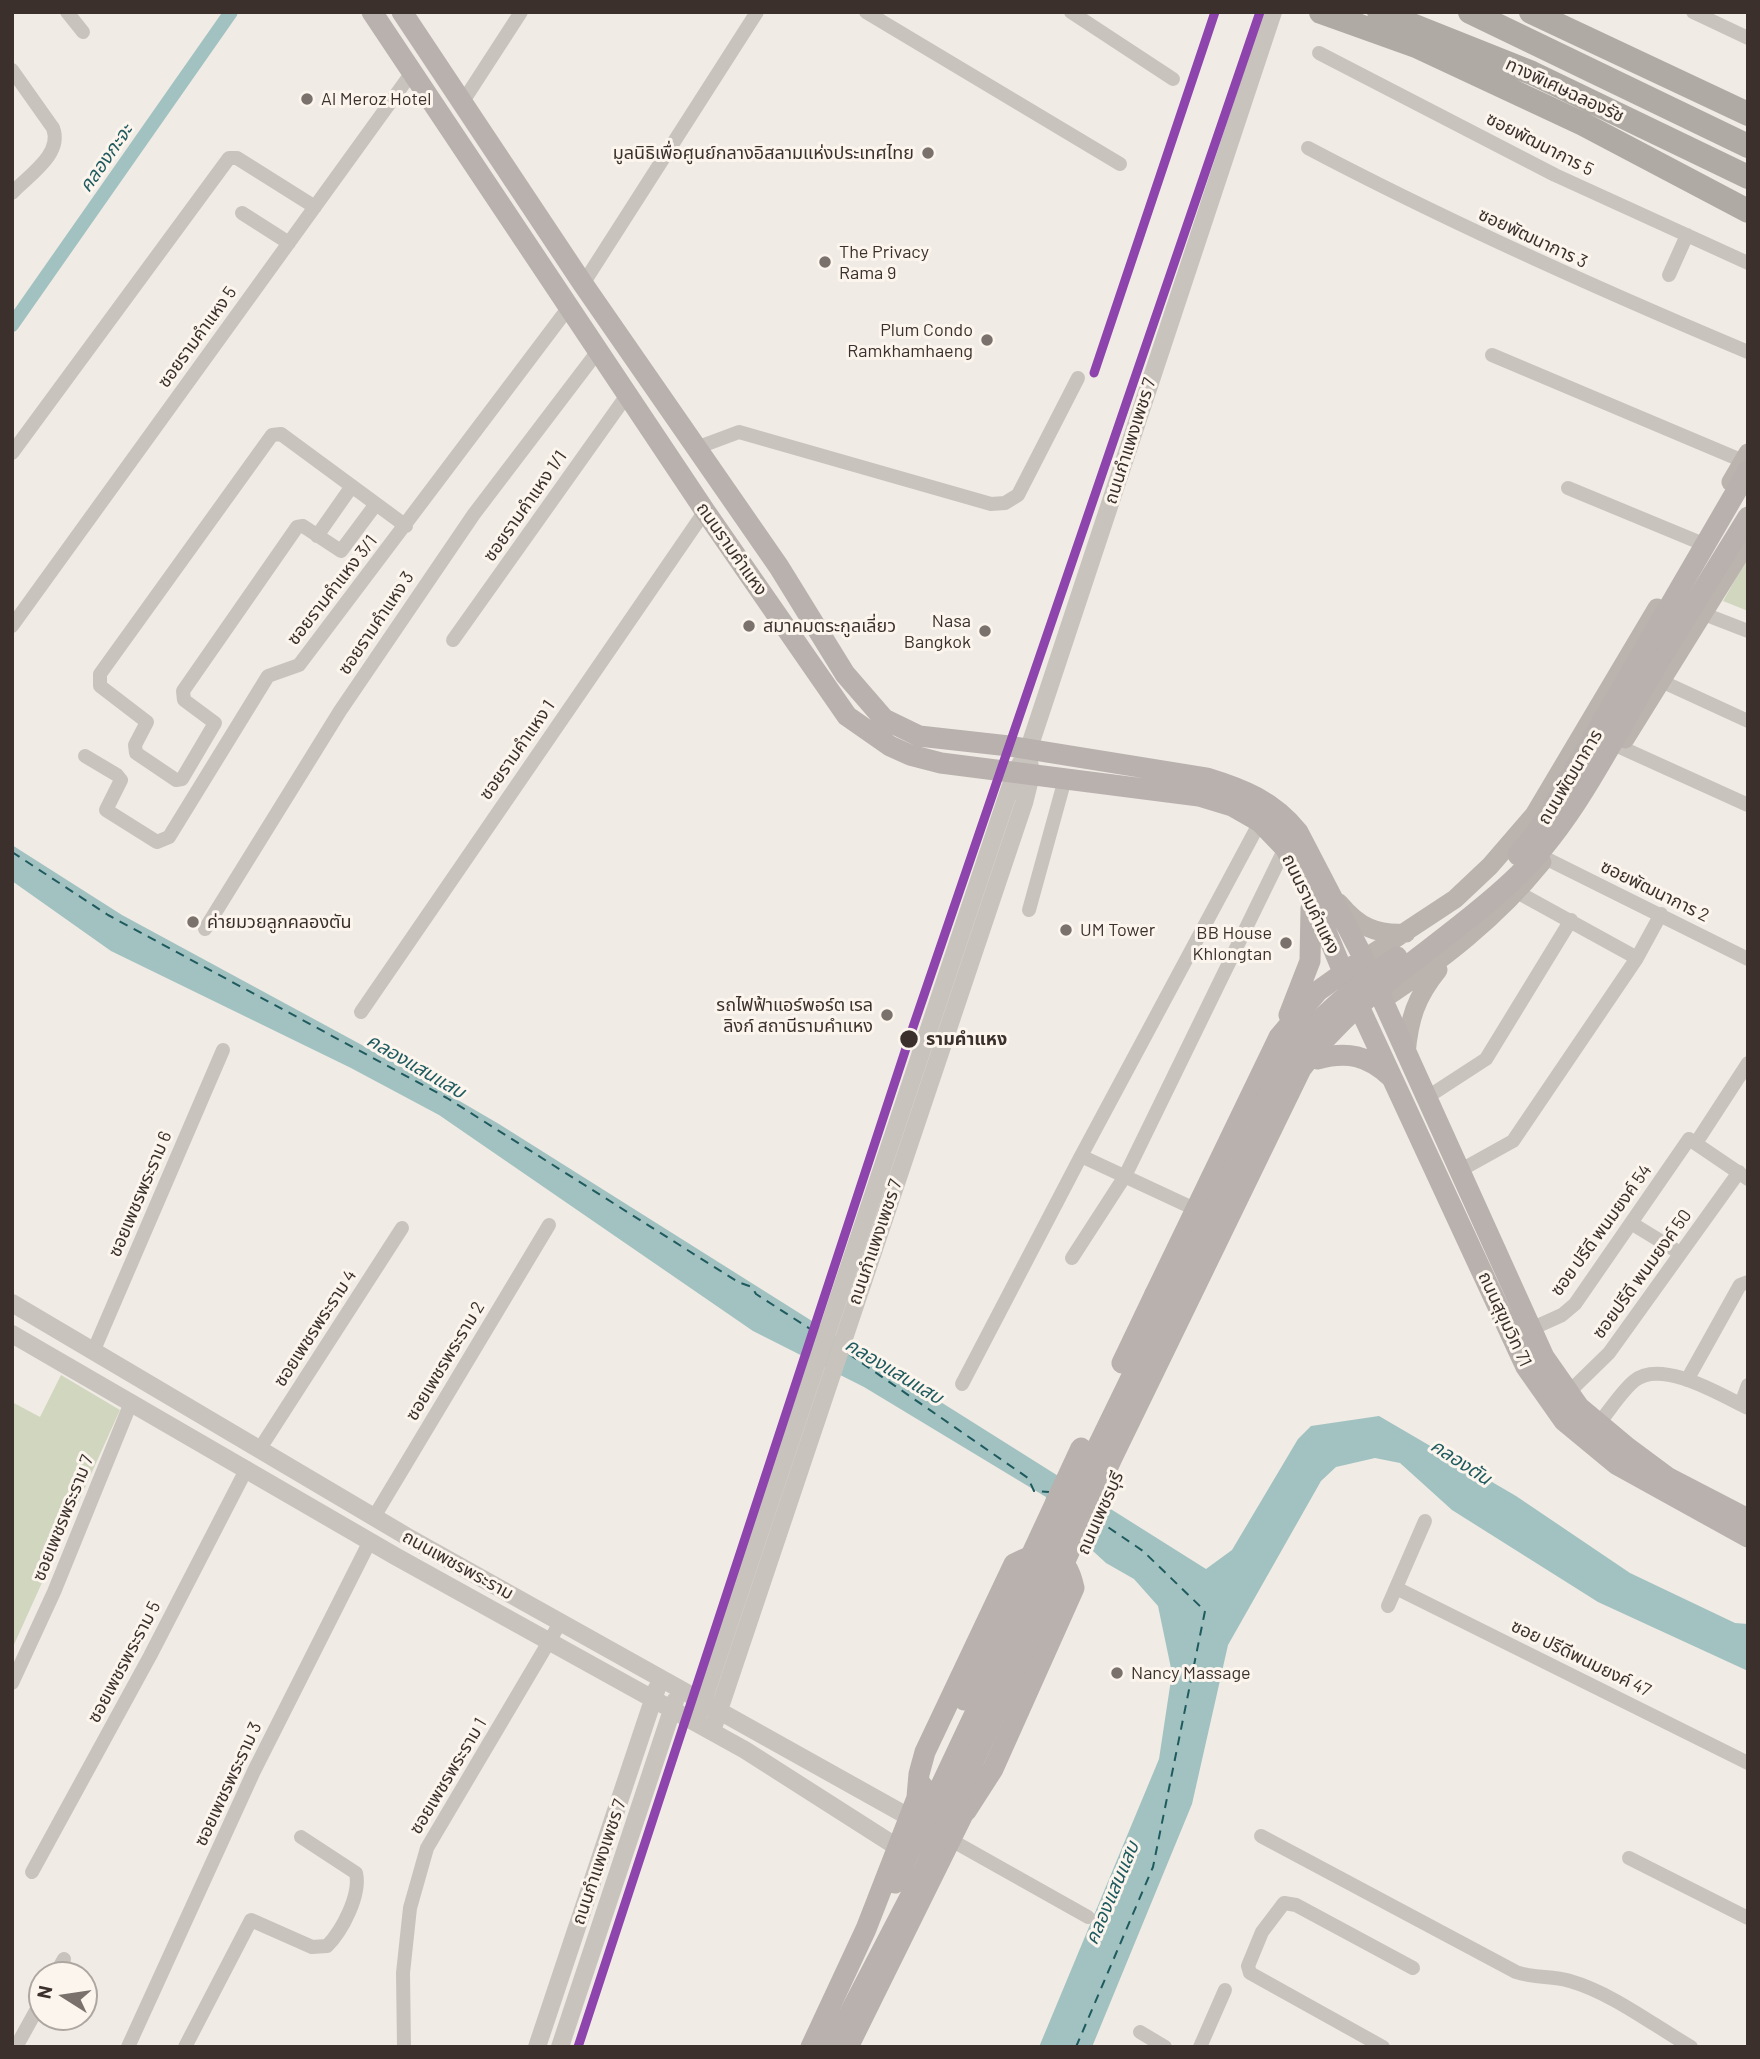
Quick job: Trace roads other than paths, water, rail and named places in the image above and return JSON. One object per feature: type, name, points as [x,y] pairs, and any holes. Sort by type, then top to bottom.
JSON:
[{"type":"highway","points":[[1321,12],[1416,46],[1583,124],[1748,211]]},
{"type":"highway","name":"ทางพิเศษฉลองรัช","points":[[1379,12],[1532,73],[1748,177]]},
{"type":"highway","name":"ทางพิเศษฉลองรัช","points":[[1470,12],[1748,146]]},
{"type":"highway","points":[[1531,12],[1748,114]]},
{"type":"main road","name":"ถนนรามคำแหง","points":[[372,12],[414,71],[705,511],[847,716],[866,732],[909,755],[955,766],[1199,796],[1232,806],[1260,822],[1319,891],[1364,959],[1382,1000]]},
{"type":"main road","name":"ถนนรามคำแหง","points":[[402,12],[583,284],[795,592],[845,674],[884,719],[919,736],[1207,778],[1238,787],[1271,804],[1297,832],[1319,891],[1343,972],[1363,1014]]},
{"type":"main road","points":[[445,118],[462,103]]},
{"type":"main road","name":"ถนนพัฒนาการ","points":[[1364,959],[1408,933],[1455,899],[1490,866],[1534,815],[1746,461]]},
{"type":"main road","name":"ถนนพัฒนาการ","points":[[1278,1093],[1285,1062],[1321,1017],[1340,998],[1466,905],[1507,868],[1543,824],[1746,461]]},
{"type":"main road","name":"ถนนพัฒนาการ","points":[[1382,1000],[1459,945],[1517,892],[1563,837],[1620,747],[1748,517]]},
{"type":"main road","name":"ถนนพัฒนาการ","points":[[1278,1093],[1335,1026],[1473,916],[1514,880],[1556,833],[1660,671],[1704,614],[1748,541]]},
{"type":"main road","points":[[772,607],[795,592]]},
{"type":"main road","points":[[1519,832],[1527,846],[1547,856]]},
{"type":"main road","points":[[1319,891],[1359,924],[1384,934],[1408,933]]},
{"type":"main road","points":[[1279,1037],[1297,999],[1310,961],[1319,891]]},
{"type":"main road","points":[[1406,1054],[1408,1028],[1418,996],[1459,945]]},
{"type":"main road","name":"ถนนเพชรบุรี","points":[[866,1929],[912,1853],[971,1704],[1155,1294],[1279,1037],[1318,991],[1364,959]]},
{"type":"main road","name":"ถนนเพชรบุรี","points":[[848,2047],[966,1811],[1005,1720],[1195,1311],[1317,1059],[1332,1040],[1382,1000]]},
{"type":"main road","name":"ถนนสุขุมวิท 71","points":[[1382,1000],[1544,1357],[1579,1407],[1599,1423],[1622,1456]]},
{"type":"main road","name":"ถนนสุขุมวิท 71","points":[[1363,1014],[1526,1367],[1564,1421],[1622,1456],[1667,1476],[1721,1514],[1748,1537]]},
{"type":"main road","points":[[1317,1059],[1338,1054],[1355,1055],[1378,1065],[1392,1078]]},
{"type":"main road","name":"ถนนเพชรบุรี","points":[[811,2047],[866,1929],[917,1797],[971,1704],[1096,1450],[1278,1093]]},
{"type":"main road","name":"ถนนเพชรบุรี","points":[[832,2047],[925,1868],[1278,1093]]},
{"type":"main road","points":[[1090,1482],[1201,1253],[1247,1201]]},
{"type":"main road","points":[[1197,1210],[1201,1253]]},
{"type":"main road","points":[[1748,1505],[1651,1454],[1622,1456],[1622,1477],[1640,1493],[1748,1551]]},
{"type":"main road","name":"ถนนสุขุมวิท 71","points":[[1721,1514],[1748,1518]]},
{"type":"main road","points":[[917,1797],[925,1752],[1014,1564],[1033,1554],[1047,1554],[1063,1561],[1071,1571],[1074,1588],[993,1769],[966,1811]]},
{"type":"street","points":[[67,12],[83,32]]},
{"type":"street","points":[[462,103],[521,12]]},
{"type":"street","points":[[583,284],[757,12]]},
{"type":"street","points":[[866,12],[1120,164]]},
{"type":"street","points":[[1071,12],[1173,79]]},
{"type":"street","name":"ถนนกำแพงเพชร 7","points":[[704,1727],[1023,774],[1028,751],[1273,12]]},
{"type":"street","points":[[1693,12],[1748,38]]},
{"type":"street","name":"ซอยพัฒนาการ 5","points":[[1319,53],[1555,175],[1748,263]]},
{"type":"street","points":[[12,70],[53,128],[57,139],[55,149],[12,193]]},
{"type":"street","name":"ซอยรามคำแหง 5","points":[[12,626],[414,71]]},
{"type":"street","name":"ซอยพัฒนาการ 3","points":[[1308,148],[1429,212],[1748,352]]},
{"type":"street","points":[[12,453],[229,158],[237,158],[315,207]]},
{"type":"street","points":[[242,213],[289,243]]},
{"type":"street","points":[[1669,275],[1687,235]]},
{"type":"street","name":"ซอยรามคำแหง 3/1","points":[[85,756],[121,780],[106,810],[157,842],[169,837],[268,676],[299,665],[569,307]]},
{"type":"street","name":"ซอยรามคำแหง 3","points":[[205,929],[347,700],[474,514],[598,351]]},
{"type":"street","points":[[1492,355],[1746,461]]},
{"type":"street","points":[[696,448],[739,432],[991,504],[1005,503],[1018,495],[1077,377]]},
{"type":"street","name":"ซอยรามคำแหง 1/1","points":[[453,640],[627,395]]},
{"type":"street","points":[[376,504],[341,551],[303,526],[297,527],[183,691],[184,700],[215,723],[182,779],[176,780],[136,752],[135,746],[147,722],[100,686],[100,674],[276,433],[352,486],[376,504],[405,526]]},
{"type":"street","points":[[317,536],[352,486]]},
{"type":"street","points":[[1568,488],[1634,513],[1696,541]]},
{"type":"street","name":"ซอยรามคำแหง 1","points":[[361,1012],[705,511]]},
{"type":"street","points":[[1704,614],[1748,631]]},
{"type":"street","points":[[1660,671],[1748,721]]},
{"type":"street","points":[[1620,747],[1748,805]]},
{"type":"street","points":[[1029,910],[1065,779]]},
{"type":"street","points":[[962,1384],[1260,822]]},
{"type":"street","points":[[1072,1258],[1125,1176],[1284,848]]},
{"type":"street","name":"ซอยพัฒนาการ 2","points":[[1547,856],[1748,959]]},
{"type":"street","points":[[1517,892],[1637,958]]},
{"type":"street","points":[[1459,1171],[1513,1141],[1637,958],[1661,914]]},
{"type":"street","points":[[1426,1098],[1486,1059],[1571,920]]},
{"type":"street","name":"ซอยเพชรพระราม 6","points":[[93,1352],[223,1050]]},
{"type":"street","name":"ซอย ปรีดี พนมยงค์ 54","points":[[1531,1329],[1562,1315],[1575,1304],[1748,1063]]},
{"type":"street","points":[[1693,1141],[1743,1176]]},
{"type":"street","points":[[1082,1156],[1197,1210]]},
{"type":"street","name":"ซอยปรีดี พนมยงค์ 50","points":[[1569,1392],[1609,1353],[1681,1254],[1743,1176]]},
{"type":"street","points":[[1632,1223],[1681,1254]]},
{"type":"street","name":"ซอยเพชรพระราม 2","points":[[374,1517],[549,1225]]},
{"type":"street","name":"ซอยเพชรพระราม 4","points":[[259,1450],[402,1228]]},
{"type":"street","points":[[1687,1380],[1740,1285],[1748,1282]]},
{"type":"street","name":"ถนนเพชรพระราม","points":[[12,1303],[374,1517],[909,1818]]},
{"type":"street","name":"ถนนเพชรพระราม","points":[[12,1334],[130,1405],[247,1468],[548,1642],[704,1727],[897,1847]]},
{"type":"street","points":[[1599,1423],[1635,1380],[1659,1373],[1687,1380],[1744,1406],[1748,1385]]},
{"type":"street","name":"ซอยเพชรพระราม 7","points":[[12,1683],[54,1592],[130,1405]]},
{"type":"street","name":"ซอยเพชรพระราม 5","points":[[32,1872],[150,1656],[247,1468]]},
{"type":"street","points":[[1388,1606],[1425,1521]]},
{"type":"street","name":"ซอยเพชรพระราม 3","points":[[128,2047],[254,1771],[370,1541]]},
{"type":"street","name":"ซอย ปรีดีพนมยงค์ 47","points":[[1396,1588],[1748,1763]]},
{"type":"street","name":"ซอยเพชรพระราม 1","points":[[404,2047],[403,1973],[410,1908],[427,1848],[561,1623]]},
{"type":"street","name":"ถนนกำแพงเพชร 7","points":[[537,2047],[661,1677]]},
{"type":"street","name":"ถนนกำแพงเพชร 7","points":[[560,2047],[680,1687]]},
{"type":"street","points":[[1261,1836],[1516,1972],[1532,1978],[1569,1980],[1593,1990],[1691,2047]]},
{"type":"street","points":[[185,2047],[251,1920],[312,1947],[327,1946],[336,1937],[356,1890],[356,1873],[301,1837]]},
{"type":"street","points":[[951,1840],[1088,1917]]},
{"type":"street","points":[[1629,1858],[1748,1918]]},
{"type":"street","points":[[1384,2047],[1250,1973],[1248,1966],[1262,1932],[1284,1903],[1296,1905],[1413,1968]]},
{"type":"street","points":[[1200,2047],[1225,1990]]},
{"type":"street","points":[[16,2047],[28,2025]]},
{"type":"street","points":[[1140,2032],[1165,2047]]},
{"type":"water","name":"คลองแสนแสบ","points":[[12,845],[122,915],[384,1057],[499,1124],[1206,1569],[1232,1550],[1298,1439],[1311,1426],[1379,1416],[1516,1496],[1630,1573],[1735,1623],[1748,1624],[1748,1671],[1598,1602],[1452,1510],[1400,1463],[1375,1458],[1336,1467],[1321,1481],[1228,1645],[1192,1804],[1092,2047],[1039,2047],[1159,1759],[1172,1673],[1158,1606],[1134,1579],[1106,1563],[1045,1507],[1046,1497],[864,1387],[753,1331],[439,1115],[351,1068],[111,951],[12,881]]},
{"type":"waterway","name":"คลองกะจะ","points":[[12,325],[231,12]]},
{"type":"railway","points":[[578,2047],[912,1030],[1260,12]]},
{"type":"place","name":"Al Meroz Hotel","points":[[307,99]]},
{"type":"place","name":"มูลนิธิเพื่อศูนย์กลางอิสลามแห่งประเทศไทย","points":[[928,153]]},
{"type":"place","name":"The Privacy Rama 9","points":[[825,262]]},
{"type":"place","name":"Plum Condo Ramkhamhaeng","points":[[987,340]]},
{"type":"place","name":"สมาคมตระกูลเลี่ยว","points":[[749,626]]},
{"type":"place","name":"Nasa Bangkok","points":[[985,631]]},
{"type":"place","name":"ค่ายมวยลูกคลองตัน","points":[[193,922]]},
{"type":"place","name":"UM Tower","points":[[1066,930]]},
{"type":"place","name":"BB House Khlongtan","points":[[1286,943]]},
{"type":"place","name":"รถไฟฟ้าแอร์พอร์ต เรล ลิงก์ สถานีรามคำแหง","points":[[887,1015]]},
{"type":"place","name":"รามคำแหง","points":[[909,1039]]},
{"type":"place","name":"Nancy Massage","points":[[1117,1673]]},
{"type":"water label","name":"คลองตัน","points":[[1461,1462]]}]
